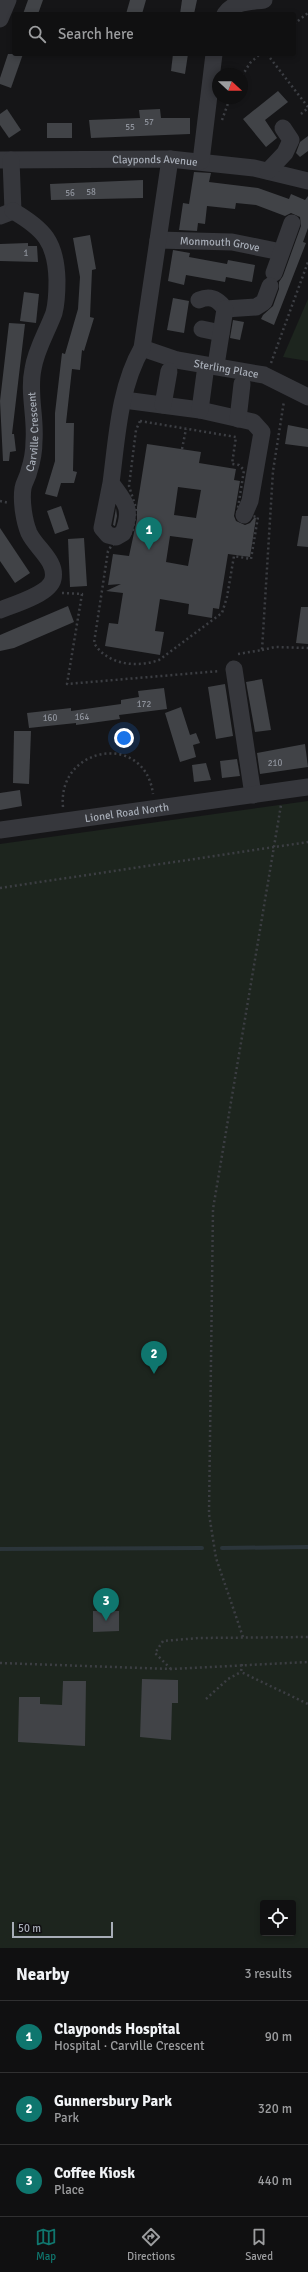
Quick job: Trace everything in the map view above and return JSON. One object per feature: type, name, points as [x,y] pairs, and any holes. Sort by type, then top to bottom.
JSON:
[{"type":"street","points":[[0,19],[8,0]]},
{"type":"street","points":[[226,12],[244,2],[264,0]]},
{"type":"street","points":[[201,161],[214,56]]},
{"type":"street","points":[[268,171],[285,153],[291,140],[283,128]]},
{"type":"street","points":[[111,483],[124,400],[132,366],[142,348],[170,159]]},
{"type":"street","name":"Clayponds Avenue","points":[[5,160],[170,159],[201,161],[268,171],[308,181]]},
{"type":"street","points":[[5,160],[6,214]]},
{"type":"street","name":"Carville Crescent","points":[[6,214],[30,221],[48,239],[56,269],[57,296],[54,311],[37,351],[32,370],[31,392],[34,440],[30,471],[23,488],[24,507],[29,532],[36,545],[51,562],[54,570],[51,585]]},
{"type":"street","points":[[225,309],[246,308],[262,305],[292,223]]},
{"type":"street","name":"Monmouth Grove","points":[[158,240],[232,242],[281,252]]},
{"type":"street","points":[[199,300],[206,297],[218,300],[225,309],[221,334],[200,410]]},
{"type":"street","points":[[202,329],[221,334]]},
{"type":"street","name":"Sterling Place","points":[[142,348],[177,360],[211,369],[264,375],[288,385],[308,397]]},
{"type":"street","points":[[163,405],[169,371]]},
{"type":"street","points":[[238,419],[242,384]]},
{"type":"street","points":[[124,400],[200,410],[253,422],[262,432],[250,500],[244,515]]},
{"type":"street","points":[[0,610],[47,590],[51,585]]},
{"type":"street","points":[[234,669],[253,795]]},
{"type":"street","name":"Lionel Road North","points":[[0,830],[155,810],[308,787]]},
{"type":"path","points":[[296,22],[308,13]]},
{"type":"path","points":[[247,68],[258,56]]},
{"type":"path","points":[[269,56],[308,108],[301,114]]},
{"type":"path","points":[[222,126],[228,104]]},
{"type":"path","points":[[271,367],[308,262]]},
{"type":"path","points":[[262,650],[273,471],[288,385]]},
{"type":"path","points":[[140,421],[186,429],[236,437],[232,464],[240,465],[244,470],[237,514],[258,517],[251,559],[234,556],[227,598],[222,613],[216,618],[164,656],[147,664],[124,663],[97,648],[94,643],[108,551],[112,546],[129,536],[133,530],[136,508],[129,486],[138,423],[140,421]]},
{"type":"path","points":[[182,449],[186,429]]},
{"type":"path","points":[[51,585],[61,593],[82,594],[67,684],[234,669],[228,656],[275,647],[308,648]]},
{"type":"path","points":[[64,822],[62,804],[66,781],[78,764],[100,754],[124,755],[135,761],[143,768],[149,776],[155,810]]},
{"type":"path","points":[[243,1637],[216,1558],[209,1514],[213,1209],[275,848],[283,790]]},
{"type":"path","points":[[0,888],[308,842]]},
{"type":"path","points":[[171,1669],[155,1653],[163,1641],[243,1637],[308,1637]]},
{"type":"path","points":[[0,1663],[171,1669],[242,1664],[308,1662]]},
{"type":"path","points":[[241,1672],[242,1664]]},
{"type":"path","points":[[206,1699],[228,1679],[241,1672]]},
{"type":"path","points":[[241,1672],[308,1704]]},
{"type":"shaded area","points":[[308,299],[308,361],[283,357]]},
{"type":"shaded area","points":[[308,801],[308,1948],[0,1948],[0,844]]},
{"type":"building","points":[[28,0],[43,0],[39,12],[24,12]]},
{"type":"building","points":[[130,0],[146,0],[143,12],[127,12]]},
{"type":"building","points":[[182,0],[197,0],[194,12],[180,12]]},
{"type":"building","points":[[8,54],[12,54],[12,56],[22,56],[11,88],[0,84],[0,78]]},
{"type":"building","points":[[173,56],[188,56],[185,74],[171,71]]},
{"type":"building","points":[[278,91],[288,102],[265,120],[277,138],[266,147],[243,119]]},
{"type":"building","points":[[7,109],[21,130],[9,138],[0,125],[0,114]]},
{"type":"building","points":[[160,109],[161,118],[190,118],[190,134],[91,138],[89,120],[140,118],[139,110]]},
{"type":"building","points":[[47,123],[72,123],[72,138],[47,138]]},
{"type":"building","points":[[308,136],[308,151],[300,157],[296,153],[300,142]]},
{"type":"building","points":[[194,172],[211,173],[209,182],[258,188],[289,199],[291,194],[305,200],[308,196],[308,228],[303,242],[306,243],[274,325],[261,319],[263,315],[273,306],[279,289],[279,282],[283,276],[301,226],[300,217],[291,213],[285,216],[256,205],[236,203],[235,209],[207,206],[205,224],[198,223],[197,231],[179,230],[183,203],[189,204]]},
{"type":"building","points":[[143,180],[143,198],[51,200],[50,184]]},
{"type":"building","points":[[90,235],[96,269],[92,270],[90,317],[94,318],[84,351],[82,350],[80,370],[72,369],[66,423],[74,423],[73,471],[77,472],[74,483],[61,483],[57,497],[45,494],[55,461],[55,413],[62,353],[65,354],[78,309],[80,277],[73,238]]},
{"type":"building","points":[[28,243],[28,246],[37,246],[38,262],[0,261],[0,244]]},
{"type":"building","points":[[173,250],[190,253],[189,257],[227,264],[228,260],[255,265],[252,282],[226,277],[225,282],[186,275],[184,285],[168,281]]},
{"type":"building","points":[[24,292],[39,294],[36,323],[20,321]]},
{"type":"building","points":[[173,298],[189,301],[184,333],[167,330]]},
{"type":"building","points":[[233,320],[244,322],[240,340],[230,338]]},
{"type":"building","points":[[9,323],[25,324],[12,434],[14,434],[16,451],[10,452],[9,461],[3,461],[0,401]]},
{"type":"building","points":[[288,425],[308,429],[308,447],[285,444]]},
{"type":"building","points":[[147,444],[201,452],[199,463],[236,469],[234,480],[240,481],[234,516],[236,521],[245,525],[256,518],[250,557],[228,554],[219,609],[213,608],[212,618],[188,614],[189,604],[160,599],[155,631],[164,632],[160,655],[105,646],[109,623],[118,624],[123,593],[106,591],[121,584],[108,585],[113,554],[129,556],[137,519],[137,507]],"holes":[[[178,487],[201,490],[196,518],[174,515]],[[170,536],[193,539],[188,566],[166,562]]]},
{"type":"building","points":[[61,506],[69,529],[55,534],[47,511]]},
{"type":"building","points":[[116,508],[117,516],[115,526],[113,525]]},
{"type":"building","points":[[302,516],[308,516],[308,547],[297,546]]},
{"type":"building","points":[[0,528],[30,573],[15,583],[0,561]]},
{"type":"building","points":[[84,538],[87,586],[70,587],[68,539]]},
{"type":"building","points":[[68,606],[74,622],[14,648],[0,651],[0,635]]},
{"type":"building","points":[[301,607],[308,607],[308,644],[296,643]]},
{"type":"building","points":[[262,679],[271,730],[255,732],[246,682]]},
{"type":"building","points":[[225,684],[233,736],[216,739],[208,687]]},
{"type":"building","points":[[164,688],[167,709],[119,715],[120,719],[91,723],[76,725],[76,723],[29,728],[27,713],[71,708],[71,711],[121,704],[121,700],[139,697],[138,691]]},
{"type":"building","points":[[181,707],[190,735],[196,733],[200,743],[193,745],[196,757],[180,762],[165,713]]},
{"type":"building","points":[[14,731],[31,731],[29,784],[13,783]]},
{"type":"building","points":[[305,744],[308,767],[260,774],[257,753]]},
{"type":"building","points":[[237,759],[240,776],[222,778],[220,761]]},
{"type":"building","points":[[206,763],[211,780],[194,782],[192,765]]},
{"type":"building","points":[[20,790],[22,806],[0,810],[0,793]]},
{"type":"building","points":[[93,1611],[119,1611],[119,1631],[93,1632]]},
{"type":"building","points":[[142,1679],[178,1680],[178,1703],[172,1703],[171,1740],[140,1737]]},
{"type":"building","points":[[63,1681],[86,1681],[85,1746],[18,1742],[19,1697],[40,1697],[40,1704],[62,1705]]},
{"type":"waterway","points":[[222,1548],[308,1547]]},
{"type":"waterway","points":[[0,1549],[202,1548]]},
{"type":"place","name":"Clayponds Hospital","points":[[149,550]]},
{"type":"place","name":"Gunnersbury Park","points":[[154,1374]]},
{"type":"place","name":"Coffee Kiosk","points":[[106,1621]]}]
